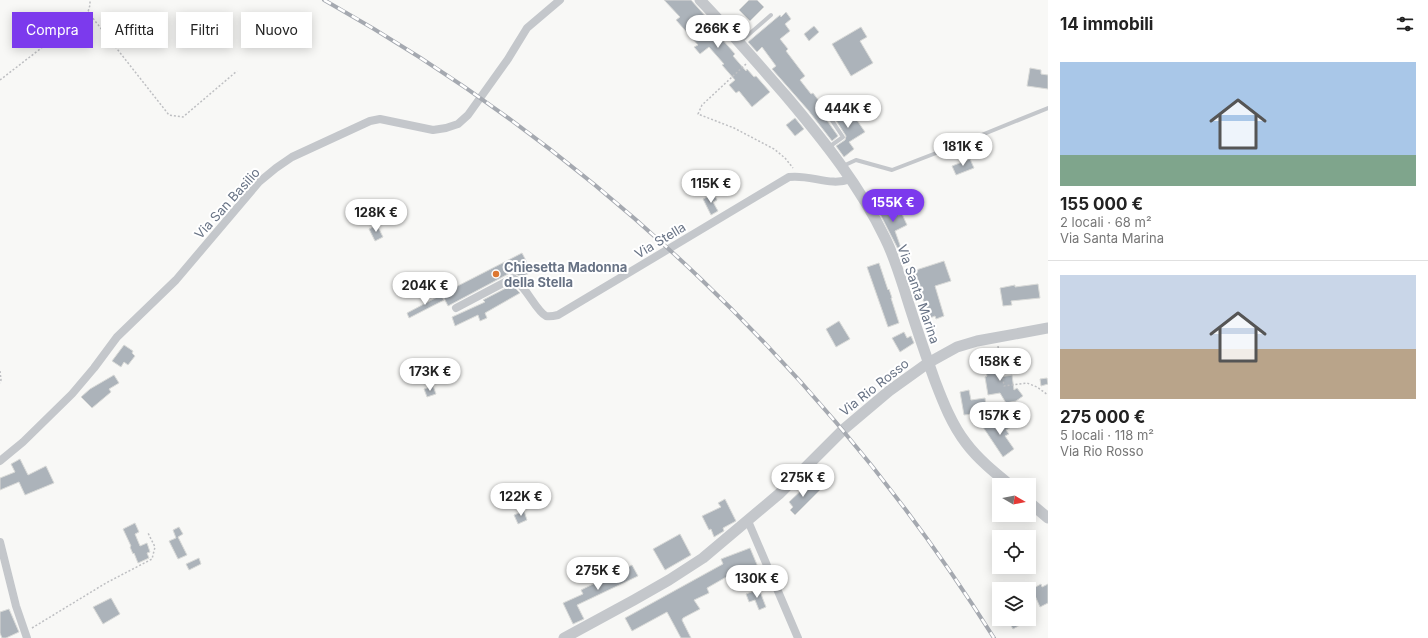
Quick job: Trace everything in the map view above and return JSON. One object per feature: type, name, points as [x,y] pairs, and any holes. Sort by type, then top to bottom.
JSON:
[{"type":"street","name":"Via San Basilio","points":[[0,461],[23,442],[72,394],[117,337],[176,280],[260,182],[276,168],[292,157],[370,121],[380,119],[432,130],[458,124],[468,115],[508,59],[527,28],[560,0]]},
{"type":"street","name":"Via Santa Marina","points":[[700,0],[740,42],[829,147],[851,179],[872,214],[888,245],[928,363],[951,420],[965,442],[980,459],[1002,478]]},
{"type":"street","points":[[798,176],[817,180],[841,182],[851,179]]},
{"type":"street","name":"Via Stella","points":[[456,308],[513,278],[520,282],[546,316],[558,315],[789,177],[798,176]]},
{"type":"street","name":"Via Rio Rosso","points":[[564,638],[669,580],[703,558],[779,494],[844,429],[889,391],[928,363],[957,347],[997,336],[1048,328]]},
{"type":"street","points":[[1036,508],[1048,518]]},
{"type":"street","points":[[748,521],[798,638]]},
{"type":"street","points":[[0,542],[16,606],[26,635]]},
{"type":"lane","points":[[740,42],[771,15]]},
{"type":"lane","points":[[842,166],[856,160],[892,170],[1048,108]]},
{"type":"lane","points":[[829,116],[843,137],[829,147]]},
{"type":"path","points":[[88,12],[90,0]]},
{"type":"path","points":[[93,18],[169,115],[183,117],[237,72]]},
{"type":"path","points":[[0,80],[41,48]]},
{"type":"path","points":[[753,58],[702,105],[698,114],[734,128],[774,149],[785,158],[798,176]]},
{"type":"path","points":[[997,336],[1004,386],[1027,383],[1037,387],[1048,395]]},
{"type":"path","points":[[0,371],[0,383]]},
{"type":"path","points":[[26,635],[106,583],[152,559],[155,547],[148,533]]},
{"type":"building","points":[[664,0],[691,0],[716,28],[714,30],[735,54],[733,56],[746,71],[747,69],[754,77],[756,76],[770,92],[752,107],[739,91],[736,93],[729,85],[735,80],[722,65],[724,64],[709,47],[700,54],[694,47],[698,45],[676,20],[680,17]]},
{"type":"building","points":[[749,0],[757,0],[764,7],[750,21],[739,10]]},
{"type":"building","points":[[786,12],[791,19],[785,24],[790,31],[780,39],[788,49],[786,51],[805,76],[800,80],[811,94],[813,93],[819,101],[816,105],[838,136],[832,141],[808,110],[772,69],[776,66],[762,47],[757,52],[748,42],[780,15],[781,17]]},
{"type":"building","points":[[814,26],[819,32],[809,41],[804,34]]},
{"type":"building","points":[[861,27],[867,37],[860,41],[873,63],[851,76],[832,44]]},
{"type":"building","points":[[1030,68],[1041,70],[1041,74],[1048,75],[1048,89],[1027,86]]},
{"type":"building","points":[[845,106],[850,114],[852,113],[865,132],[849,142],[854,149],[844,157],[836,146],[845,140],[846,136],[832,114]]},
{"type":"building","points":[[795,118],[804,129],[795,136],[786,125]]},
{"type":"building","points":[[970,159],[974,168],[956,175],[952,166]]},
{"type":"building","points":[[714,194],[717,200],[713,202],[718,211],[711,215],[703,199]]},
{"type":"building","points":[[894,206],[898,215],[902,214],[907,225],[895,231],[901,248],[898,249],[879,212]]},
{"type":"building","points":[[377,225],[383,237],[375,241],[369,229]]},
{"type":"building","points":[[522,253],[532,272],[521,277],[514,273],[510,273],[448,306],[442,294]]},
{"type":"building","points":[[944,261],[951,281],[935,286],[944,316],[936,319],[935,316],[930,318],[928,313],[925,314],[922,304],[924,303],[913,271]]},
{"type":"building","points":[[879,263],[892,298],[899,323],[888,327],[867,267]]},
{"type":"building","points":[[1038,284],[1040,298],[1011,301],[1012,305],[1003,306],[1000,288],[1015,285],[1015,287]]},
{"type":"building","points":[[512,285],[520,293],[485,313],[487,318],[480,321],[478,315],[455,326],[452,317],[485,302],[483,300]]},
{"type":"building","points":[[441,295],[444,300],[409,318],[407,313]]},
{"type":"building","points":[[839,321],[850,339],[836,347],[826,329]]},
{"type":"building","points":[[904,332],[907,338],[911,336],[914,343],[900,352],[892,338]]},
{"type":"building","points":[[124,345],[133,351],[132,353],[135,356],[128,365],[124,362],[121,367],[112,361]]},
{"type":"building","points":[[996,357],[1000,377],[1012,375],[1014,390],[1017,388],[1023,396],[1016,401],[1006,403],[1000,393],[988,395],[985,377],[987,376],[983,359]]},
{"type":"building","points":[[114,375],[119,383],[109,389],[111,392],[92,408],[81,397],[90,389]]},
{"type":"building","points":[[1047,378],[1048,384],[1041,386],[1040,379]]},
{"type":"building","points":[[433,386],[436,394],[427,397],[424,389]]},
{"type":"building","points":[[969,390],[971,400],[985,398],[986,406],[978,408],[978,411],[973,412],[973,414],[964,415],[960,392]]},
{"type":"building","points":[[1008,419],[1013,426],[1006,430],[1009,434],[1005,436],[1014,449],[1003,457],[983,427],[991,421],[995,427]]},
{"type":"building","points":[[20,459],[28,475],[46,466],[54,483],[25,495],[19,482],[0,490],[0,478],[15,472],[11,464]]},
{"type":"building","points":[[808,484],[812,488],[815,485],[820,490],[795,515],[790,510],[793,507],[789,502]]},
{"type":"building","points":[[725,499],[736,521],[723,528],[724,531],[714,537],[711,529],[709,530],[702,516],[721,507],[718,503]]},
{"type":"building","points":[[524,511],[527,520],[518,524],[514,515]]},
{"type":"building","points":[[135,523],[139,532],[135,534],[140,546],[147,543],[150,552],[147,553],[149,558],[138,563],[123,529]]},
{"type":"building","points":[[179,527],[183,534],[178,537],[187,555],[178,559],[169,541],[176,538],[173,530]]},
{"type":"building","points":[[680,534],[691,555],[665,570],[653,549]]},
{"type":"building","points":[[750,548],[758,567],[737,575],[742,586],[733,590],[728,576],[707,588],[709,593],[694,600],[700,609],[682,620],[691,638],[681,638],[667,612],[632,631],[625,618],[723,564],[721,559]]},
{"type":"building","points":[[199,558],[201,564],[189,570],[186,564]]},
{"type":"building","points":[[632,565],[638,576],[577,605],[584,619],[573,624],[563,603],[583,594],[581,590]]},
{"type":"building","points":[[1041,584],[1042,587],[1048,584],[1048,603],[1040,607],[1036,598],[1036,587]]},
{"type":"building","points":[[759,589],[766,607],[759,610],[755,600],[749,602],[746,594]]},
{"type":"building","points":[[111,598],[120,614],[103,624],[93,607]]},
{"type":"building","points":[[9,609],[19,632],[6,638],[2,638],[0,633],[0,612]]},
{"type":"building","points":[[1011,626],[1018,626],[1013,629]]},
{"type":"railway","points":[[324,0],[424,60],[520,127],[612,199],[699,277],[781,360],[858,448],[929,541],[994,638]]},
{"type":"place","name":"Chiesetta Madonna della Stella","points":[[496,274]]}]
